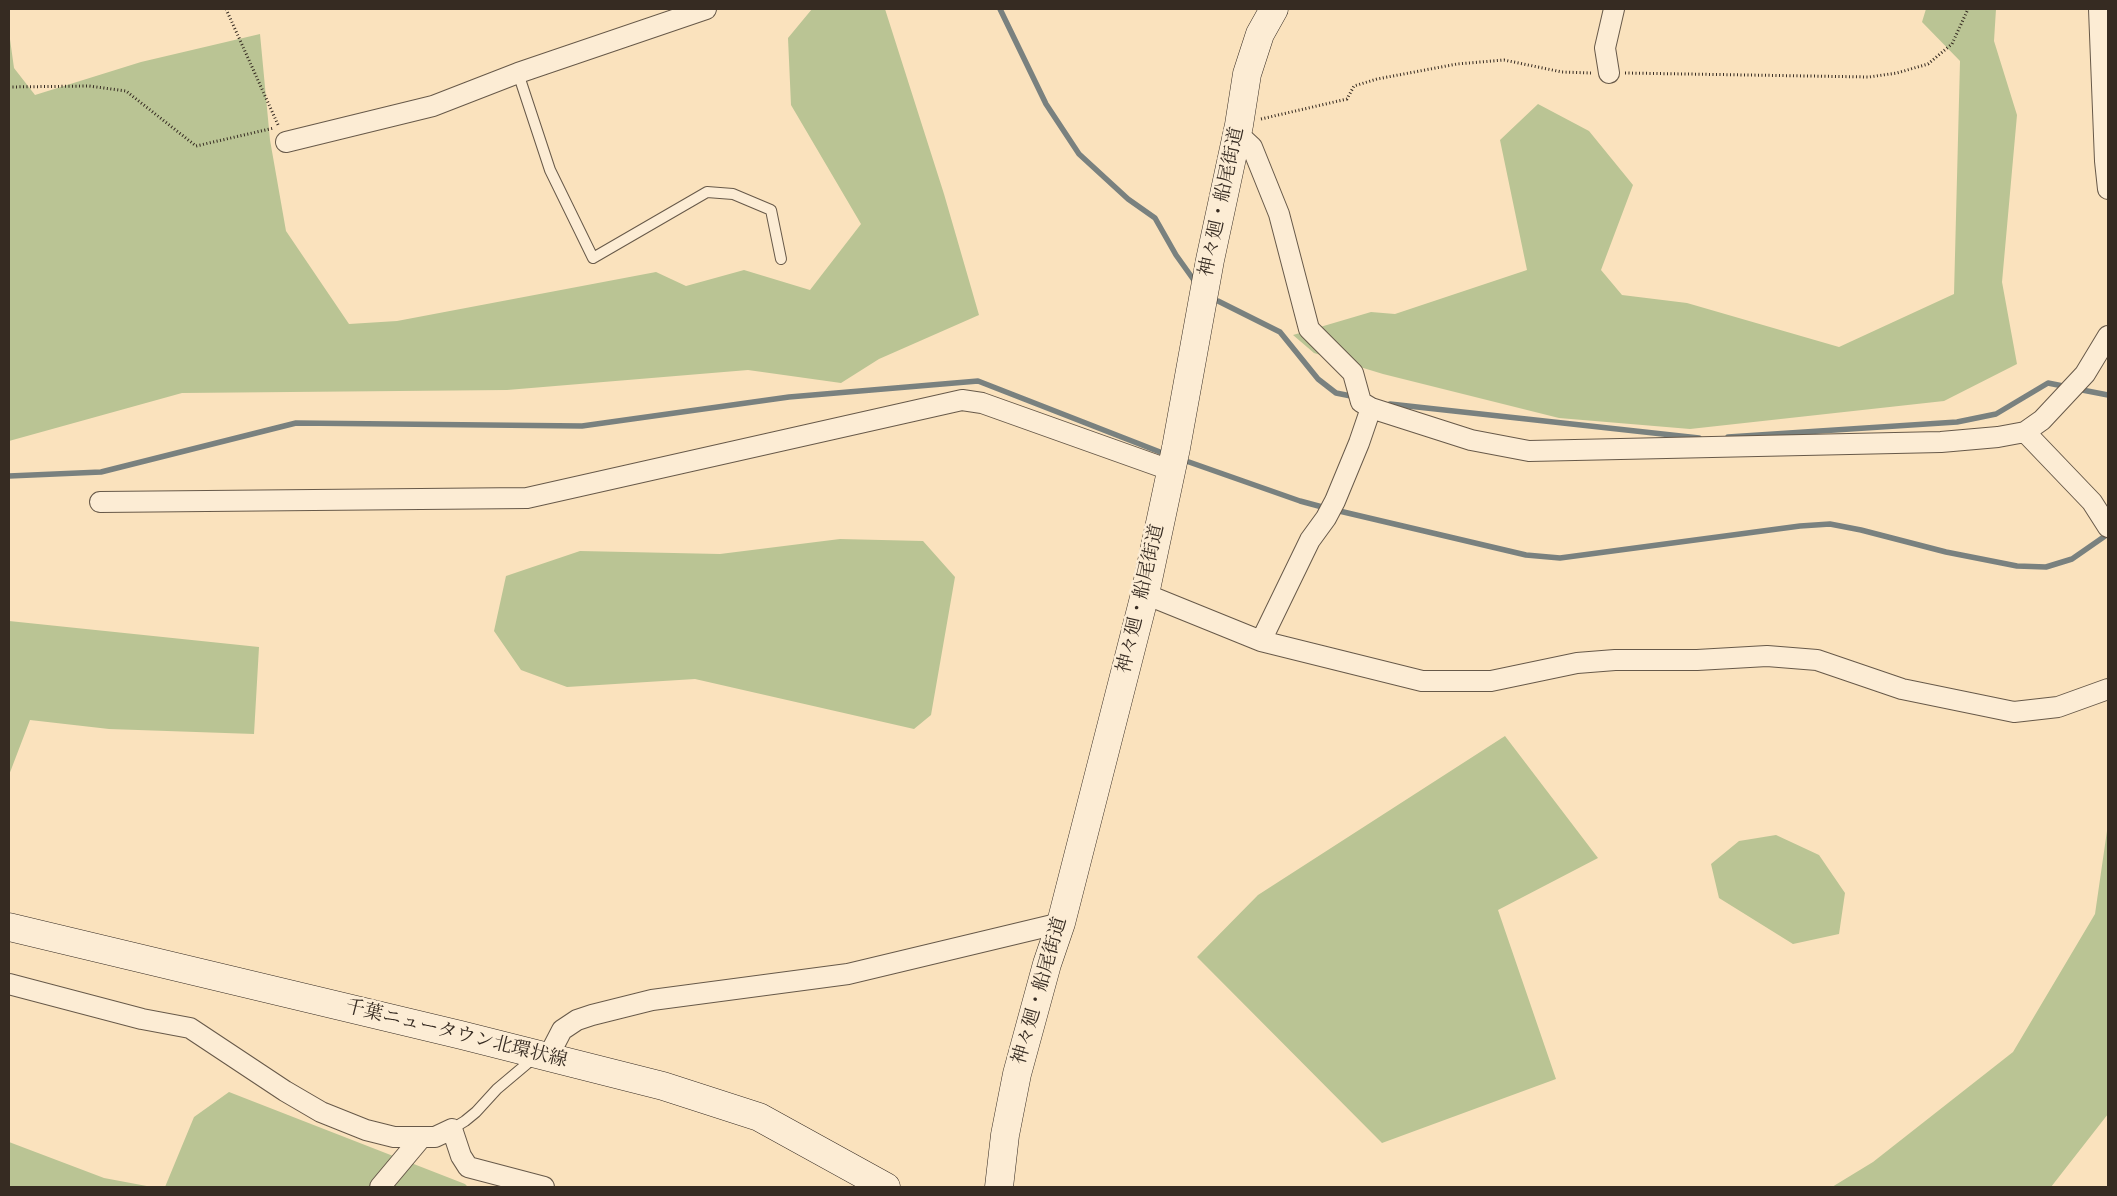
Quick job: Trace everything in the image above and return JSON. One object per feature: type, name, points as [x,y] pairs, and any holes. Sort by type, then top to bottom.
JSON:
[{"type":"street","points":[[286,142],[432,106],[518,73],[706,9]]},
{"type":"street","name":"神々廻・船尾街道","points":[[999,1187],[1016,1074],[1047,964],[1061,922],[1146,594],[1210,260],[1237,133],[1246,74],[1260,34],[1274,9]]},
{"type":"street","points":[[1609,73],[1605,48],[1614,9]]},
{"type":"street","points":[[2098,9],[2108,189]]},
{"type":"street","points":[[1237,133],[1252,147],[1279,214],[1309,329],[1353,373],[1363,398],[1359,443],[1335,501],[1326,518],[1310,540],[1261,640]]},
{"type":"street","points":[[1363,398],[1471,440],[1529,451],[1941,442],[1998,437],[2025,432],[2042,420],[2082,378],[2107,341],[2108,336]]},
{"type":"street","points":[[100,502],[527,498],[962,400],[982,403],[1172,462]]},
{"type":"street","points":[[2025,432],[2092,502],[2106,524]]},
{"type":"street","points":[[1146,594],[1261,640],[1422,681],[1491,681],[1577,663],[1615,660],[1697,660],[1767,656],[1817,660],[1902,689],[2014,712],[2058,707],[2108,689]]},
{"type":"street","points":[[543,1056],[562,1030],[577,1020],[592,1015],[652,1000],[848,974],[1061,922]]},
{"type":"street","name":"千葉ニュータウン北環状線","points":[[9,927],[664,1086],[759,1118],[886,1187]]},
{"type":"street","points":[[9,984],[142,1019],[190,1028],[285,1091],[321,1112],[366,1130],[394,1137],[435,1137],[452,1129],[461,1156],[468,1167],[544,1187]]},
{"type":"street","points":[[380,1187],[421,1138]]},
{"type":"lane","points":[[518,73],[550,170],[594,258],[707,192],[733,194],[770,210],[781,259]]},
{"type":"lane","points":[[452,1129],[465,1122],[497,1089],[543,1056]]},
{"type":"path","points":[[9,87],[89,86],[126,91],[196,146],[279,127],[226,9]]},
{"type":"green space","points":[[812,9],[885,9],[944,194],[979,315],[879,359],[841,383],[748,370],[507,390],[182,393],[9,441],[9,32],[14,68],[35,95],[141,62],[260,34],[270,140],[286,231],[349,324],[397,321],[656,272],[686,286],[744,270],[810,290],[861,224],[791,105],[788,38]]},
{"type":"green space","points":[[1926,9],[1996,9],[1994,41],[2017,115],[2002,282],[2017,364],[1944,401],[1690,429],[1559,418],[1383,374],[1314,353],[1293,335],[1371,312],[1395,314],[1527,270],[1500,140],[1538,104],[1589,131],[1633,185],[1601,270],[1622,295],[1687,303],[1839,347],[1954,294],[1960,61],[1922,22]]},
{"type":"green space","points":[[840,539],[923,541],[955,577],[931,715],[914,729],[695,679],[567,687],[521,670],[494,631],[506,576],[580,551],[720,554]]},
{"type":"green space","points":[[9,621],[259,647],[254,734],[109,729],[30,720],[9,775]]},
{"type":"green space","points":[[1505,736],[1598,858],[1498,910],[1556,1079],[1382,1143],[1197,957],[1258,895]]},
{"type":"green space","points":[[2108,824],[2108,1114],[2051,1187],[1832,1187],[1873,1162],[2013,1052],[2095,914]]},
{"type":"green space","points":[[1776,835],[1819,855],[1845,893],[1839,934],[1793,944],[1719,898],[1711,864],[1739,841]]},
{"type":"green space","points":[[229,1092],[465,1184],[468,1187],[165,1187],[194,1117]]},
{"type":"green space","points":[[9,1142],[104,1178],[152,1187],[9,1187]]},
{"type":"waterway","points":[[1000,9],[1046,104],[1079,154],[1128,199],[1155,218],[1176,255],[1196,283]]},
{"type":"waterway","points":[[1218,301],[1280,332],[1318,379],[1336,393],[1356,397]]},
{"type":"waterway","points":[[9,476],[101,472],[296,423],[582,426],[789,397],[978,381],[1160,452]]},
{"type":"waterway","points":[[1728,437],[1957,422],[1996,414],[2048,383],[2068,387]]},
{"type":"waterway","points":[[2077,389],[2108,395]]},
{"type":"waterway","points":[[1390,404],[1699,438]]},
{"type":"waterway","points":[[1189,462],[1300,501],[1326,508]]},
{"type":"waterway","points":[[1335,510],[1526,555],[1560,558],[1800,526],[1830,524],[1946,552],[2017,566],[2046,567],[2072,559],[2108,534]]}]
